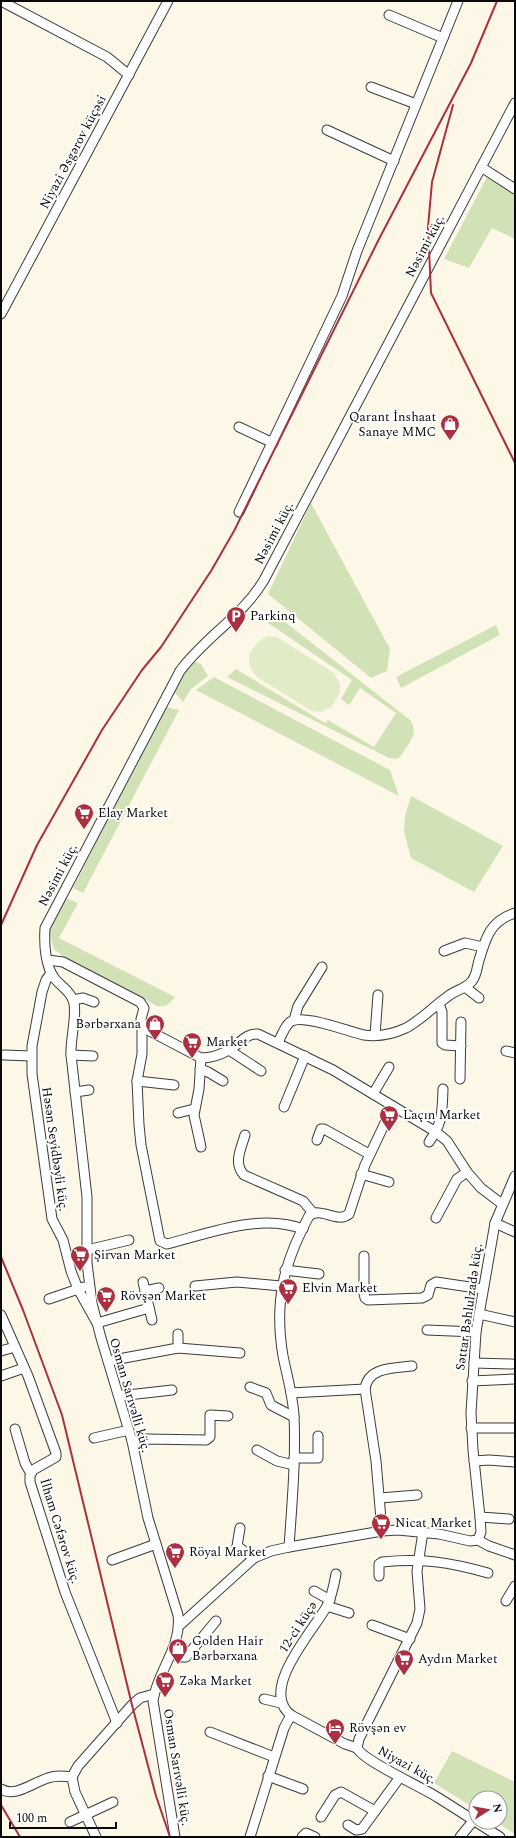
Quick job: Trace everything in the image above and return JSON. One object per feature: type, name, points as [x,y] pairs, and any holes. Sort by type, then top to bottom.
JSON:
[{"type":"street","points":[[1,1],[107,57],[129,75]]},
{"type":"street","name":"Niyazi Əsgərov küçəsi","points":[[1,314],[168,1]]},
{"type":"street","points":[[239,512],[342,296],[352,262],[458,1]]},
{"type":"street","points":[[390,15],[443,38]]},
{"type":"street","points":[[371,87],[416,104]]},
{"type":"street","name":"Nəsimi küç.","points":[[48,960],[44,935],[47,923],[176,677],[188,659],[242,610],[257,593],[515,102]]},
{"type":"street","points":[[327,130],[394,161]]},
{"type":"street","points":[[480,167],[515,189]]},
{"type":"street","points":[[240,427],[273,442]]},
{"type":"street","points":[[278,1043],[288,1024],[294,1020],[311,1021],[354,1032],[375,1035],[385,1035],[407,1028],[453,992],[465,987],[474,978],[483,947],[494,924],[500,919],[515,913]]},
{"type":"street","points":[[444,951],[464,943],[483,947]]},
{"type":"street","points":[[94,1002],[83,998],[73,1000],[51,973],[48,960],[63,962],[140,1002],[144,1008],[141,1019],[142,1054],[137,1081],[137,1102],[141,1145],[160,1241],[167,1244],[249,1224],[285,1225],[303,1229]]},
{"type":"street","points":[[294,1020],[298,1006],[322,967]]},
{"type":"street","name":"Həsən Seyidbəyli küç.","points":[[51,973],[46,980],[42,992],[32,1056],[32,1074],[43,1147],[50,1211],[54,1224],[63,1240],[78,1289],[97,1323]]},
{"type":"street","points":[[465,987],[479,998]]},
{"type":"street","points":[[375,1035],[378,995]]},
{"type":"street","name":"Osman Sarıvəlli küç.","points":[[73,1000],[75,1014],[71,1040],[71,1055],[87,1197],[87,1250],[90,1285],[97,1323],[132,1441],[147,1513],[173,1594],[179,1626],[172,1653],[154,1694],[156,1726],[175,1837]]},
{"type":"street","points":[[439,1004],[442,1012],[442,1043],[445,1045],[461,1046]]},
{"type":"street","points":[[460,1078],[461,1022]]},
{"type":"street","points":[[142,1027],[201,1058],[211,1057],[230,1050],[248,1036],[254,1034],[263,1035],[333,1070],[436,1132],[447,1141],[467,1172],[481,1188],[502,1204]]},
{"type":"street","points":[[230,1050],[261,1071]]},
{"type":"street","points":[[4,1055],[32,1056]]},
{"type":"street","points":[[71,1055],[93,1056]]},
{"type":"street","points":[[284,1107],[305,1056]]},
{"type":"street","points":[[201,1058],[199,1089],[194,1109],[195,1128],[201,1147]]},
{"type":"street","points":[[373,1094],[389,1067]]},
{"type":"street","points":[[200,1069],[223,1081]]},
{"type":"street","points":[[137,1081],[174,1085]]},
{"type":"street","points":[[429,1142],[436,1132],[442,1118],[443,1089]]},
{"type":"street","points":[[75,1092],[89,1090]]},
{"type":"street","points":[[245,1135],[238,1159],[240,1170],[244,1175],[304,1201],[313,1213],[340,1218],[349,1214],[361,1174],[369,1154],[393,1106]]},
{"type":"street","points":[[178,1113],[194,1109]]},
{"type":"street","points":[[317,1140],[321,1130],[324,1129],[369,1154]]},
{"type":"street","points":[[436,1218],[457,1179],[467,1172]]},
{"type":"street","points":[[361,1174],[389,1182]]},
{"type":"street","name":"Səttar Bəhlulzadə küç.","points":[[478,1540],[481,1532],[471,1428],[472,1381],[476,1332],[495,1223],[515,1176]]},
{"type":"street","points":[[290,1547],[294,1462],[294,1416],[280,1339],[281,1286],[285,1270],[309,1216],[313,1213]]},
{"type":"street","points":[[495,1223],[515,1232]]},
{"type":"street","points":[[87,1250],[129,1240]]},
{"type":"street","points":[[364,1256],[364,1293],[365,1298],[368,1300],[422,1298],[428,1295],[431,1286],[436,1282],[483,1289]]},
{"type":"street","points":[[285,1270],[319,1274]]},
{"type":"street","points":[[195,1286],[237,1282],[281,1286]]},
{"type":"street","points":[[49,1299],[90,1285]]},
{"type":"street","points":[[152,1320],[144,1287],[159,1288]]},
{"type":"street","points":[[97,1323],[149,1308]]},
{"type":"street","points":[[478,1314],[515,1322]]},
{"type":"street","name":"İlham Cəfərov küç.","points":[[1,1315],[24,1368],[56,1454],[56,1457],[53,1460],[35,1468],[30,1472],[30,1482],[65,1592],[117,1723]]},
{"type":"street","points":[[427,1330],[476,1332]]},
{"type":"street","points":[[178,1334],[178,1348]]},
{"type":"street","points":[[1,1352],[15,1348]]},
{"type":"street","points":[[108,1361],[178,1348],[240,1353]]},
{"type":"street","points":[[474,1363],[512,1364]]},
{"type":"street","points":[[382,1530],[380,1498],[364,1389],[367,1380],[376,1372],[412,1366]]},
{"type":"street","points":[[1,1376],[24,1368]]},
{"type":"street","points":[[472,1381],[515,1379]]},
{"type":"street","points":[[250,1387],[266,1393],[271,1405],[294,1416]]},
{"type":"street","points":[[291,1393],[364,1389]]},
{"type":"street","points":[[119,1396],[172,1390]]},
{"type":"street","points":[[132,1441],[146,1439],[206,1440],[210,1437],[210,1415],[228,1416]]},
{"type":"street","points":[[471,1428],[515,1428]]},
{"type":"street","points":[[15,1429],[25,1463],[30,1472]]},
{"type":"street","points":[[94,1438],[129,1430]]},
{"type":"street","points":[[257,1450],[282,1463],[318,1458],[318,1436]]},
{"type":"street","points":[[474,1461],[488,1460],[515,1462]]},
{"type":"street","points":[[380,1498],[417,1495]]},
{"type":"street","points":[[480,1517],[509,1519]]},
{"type":"street","points":[[240,1528],[237,1546],[254,1558]]},
{"type":"street","points":[[179,1626],[254,1558],[271,1551],[382,1530],[398,1530],[423,1532],[470,1541],[478,1540],[489,1546],[515,1555]]},
{"type":"street","points":[[264,1699],[281,1703],[285,1710],[291,1714],[345,1744],[356,1748],[359,1739],[410,1639],[417,1622],[420,1609],[417,1581],[418,1559],[423,1532]]},
{"type":"street","points":[[112,1560],[156,1544]]},
{"type":"street","points":[[378,1576],[378,1567],[382,1562],[418,1559],[454,1564],[488,1573]]},
{"type":"street","name":"12-ci küçə","points":[[281,1703],[283,1679],[287,1668],[300,1645],[328,1603],[336,1574]]},
{"type":"street","points":[[506,1601],[515,1586]]},
{"type":"street","points":[[314,1591],[328,1603],[349,1613]]},
{"type":"street","points":[[172,1653],[180,1657],[186,1657],[216,1622]]},
{"type":"street","points":[[372,1625],[410,1639]]},
{"type":"street","points":[[96,1837],[75,1792],[72,1777],[78,1766],[140,1698],[154,1694]]},
{"type":"street","points":[[250,1837],[274,1757],[284,1728],[291,1714]]},
{"type":"street","points":[[210,1732],[274,1757]]},
{"type":"street","name":"Niyazi küç.","points":[[356,1748],[361,1754],[400,1778],[437,1797],[468,1817]]},
{"type":"street","points":[[268,1776],[303,1789]]},
{"type":"street","points":[[1,1789],[12,1792],[49,1777],[72,1777]]},
{"type":"street","points":[[348,1825],[356,1830],[362,1829],[400,1778]]},
{"type":"street","points":[[321,1817],[336,1795],[341,1792],[374,1811]]},
{"type":"street","points":[[70,1822],[113,1802]]},
{"type":"street","points":[[460,1837],[468,1827]]},
{"type":"street","name":"Niyazi küç.","points":[[489,1830],[500,1837]]},
{"type":"street","points":[[302,1837],[306,1833],[315,1837]]},
{"type":"green space","points":[[487,177],[515,195],[515,239],[492,228],[469,268],[444,259]]},
{"type":"green space","points":[[311,503],[390,649],[387,671],[371,678],[268,594]]},
{"type":"green space","points":[[275,614],[410,720],[414,730],[412,739],[400,757],[396,759],[389,758],[227,677],[236,669],[325,723],[328,720],[374,747],[396,713],[360,688],[349,705],[341,699],[352,680],[268,623]]},
{"type":"green space","points":[[496,625],[500,635],[401,688],[396,677]]},
{"type":"green space","points":[[267,636],[277,637],[334,673],[340,683],[340,693],[331,707],[321,712],[312,711],[257,677],[250,665],[250,654],[256,644]]},
{"type":"green space","points":[[193,661],[201,664],[208,676],[191,689],[183,702],[174,692]]},
{"type":"green space","points":[[214,677],[390,770],[399,796],[196,690]]},
{"type":"green space","points":[[165,707],[179,710],[83,893],[73,888]]},
{"type":"green space","points":[[411,796],[503,846],[474,892],[411,858],[404,831],[405,816]]},
{"type":"green space","points":[[66,898],[78,903],[59,938],[175,997],[171,1002],[165,1006],[157,1006],[65,958],[54,949],[49,932]]},
{"type":"green space","points":[[452,1751],[515,1782],[515,1834],[508,1830],[508,1790],[468,1790],[468,1804],[434,1783]]},
{"type":"railway","points":[[1,925],[37,845],[102,730],[142,670],[161,647],[211,571],[234,531],[378,241],[471,63],[497,1]]},
{"type":"railway","points":[[453,105],[432,182],[428,227],[431,293],[515,463]]},
{"type":"railway","points":[[1,1257],[23,1310],[62,1415],[132,1705],[156,1796],[170,1837]]},
{"type":"railway","points":[[1,1805],[20,1837]]},
{"type":"place","name":"Qarant İnshaat Sanaye MMC","points":[[450,441]]},
{"type":"place","name":"Parkinq","points":[[236,633]]},
{"type":"place","name":"Elay Market","points":[[84,830]]},
{"type":"place","name":"Bərbərxana","points":[[155,1041]]},
{"type":"place","name":"Market","points":[[192,1059]]},
{"type":"place","name":"Laçın Market","points":[[389,1132]]},
{"type":"place","name":"Şirvan Market","points":[[80,1272]]},
{"type":"place","name":"Elvin Market","points":[[288,1305]]},
{"type":"place","name":"Rövşən Market","points":[[106,1313]]},
{"type":"place","name":"Nicat Market","points":[[381,1540]]},
{"type":"place","name":"Röyal Market","points":[[175,1569]]},
{"type":"place","name":"Golden Hair Bərbərxana","points":[[178,1665]]},
{"type":"place","name":"Aydın Market","points":[[404,1676]]},
{"type":"place","name":"Zəka Market","points":[[165,1698]]},
{"type":"place","name":"Rövşən ev","points":[[335,1745]]}]
